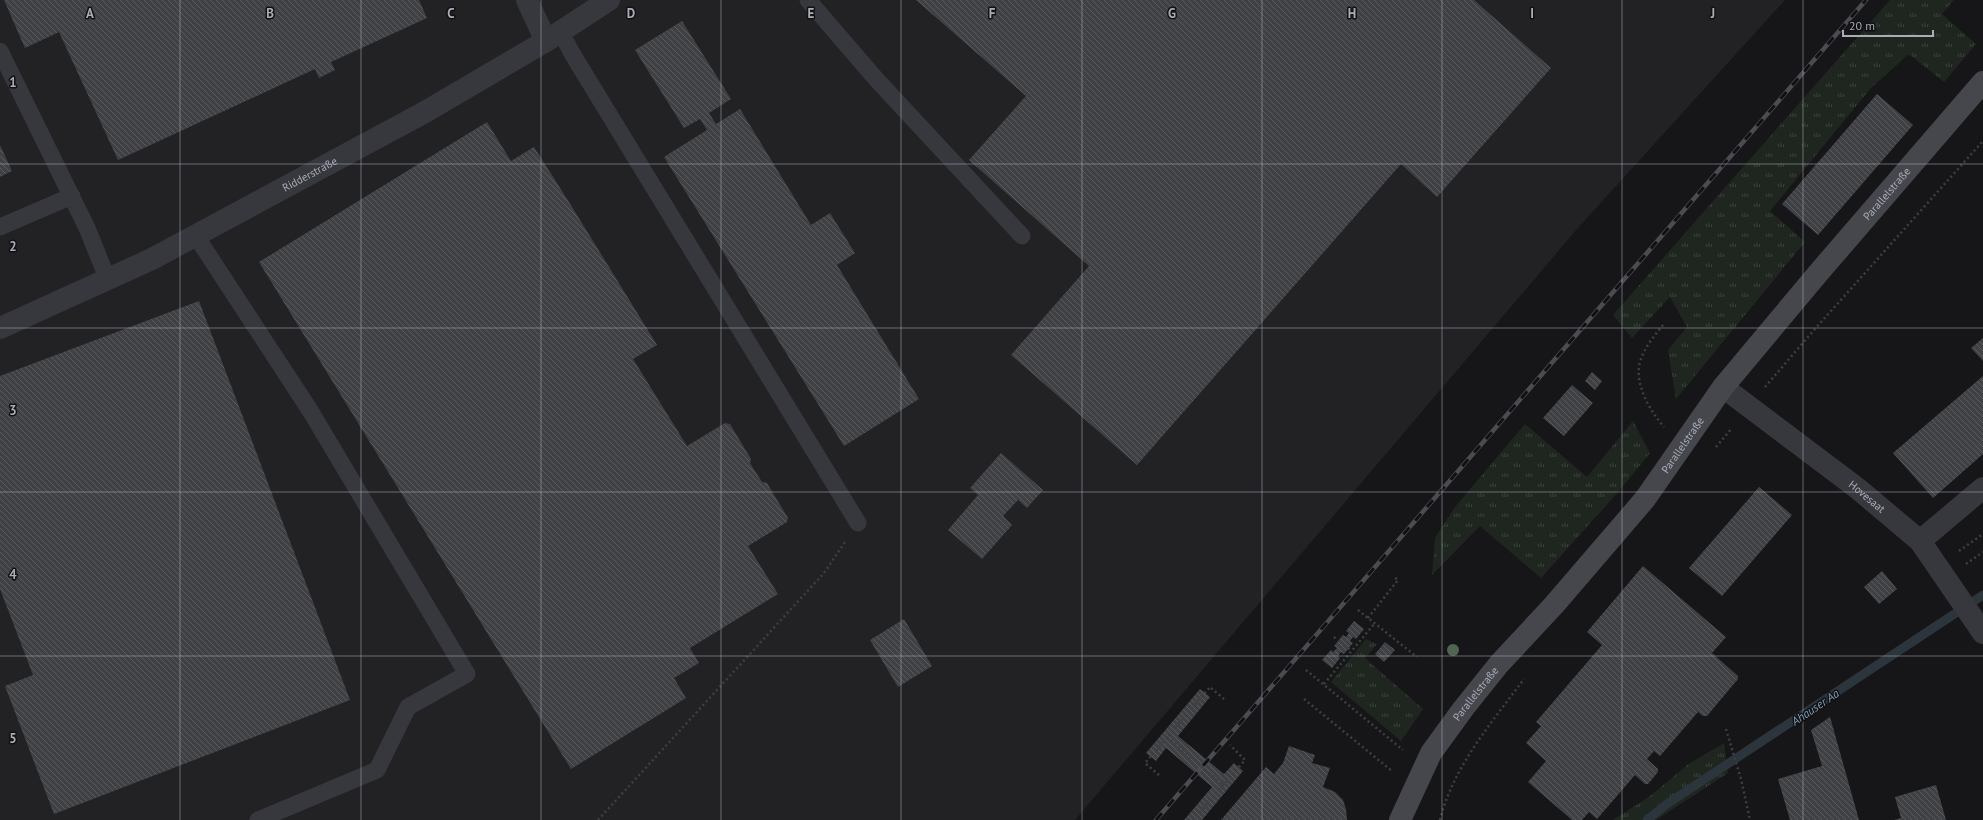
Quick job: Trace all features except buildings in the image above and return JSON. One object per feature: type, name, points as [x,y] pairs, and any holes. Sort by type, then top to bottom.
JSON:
[{"type":"main road","name":"Parallelstraße","points":[[1400,820],[1431,753],[1463,709],[1499,664],[1554,605],[1645,499],[1723,387],[1825,265],[1983,82]]},
{"type":"street","points":[[527,0],[553,36]]},
{"type":"street","name":"Ridderstraße","points":[[0,328],[108,280],[196,236],[425,112],[553,36],[609,0]]},
{"type":"street","name":"Hovesaat","points":[[1723,387],[1750,405],[1857,488],[1920,541],[1980,628]]},
{"type":"street","points":[[1920,541],[1983,488]]},
{"type":"lane","points":[[808,0],[876,79],[1022,236]]},
{"type":"lane","points":[[553,36],[581,69],[858,523]]},
{"type":"lane","points":[[0,51],[72,196],[108,280]]},
{"type":"lane","points":[[0,227],[72,196]]},
{"type":"lane","points":[[196,236],[311,412],[467,674],[408,707],[377,770],[258,820]]},
{"type":"path","points":[[1715,449],[1750,405],[1814,330],[1983,141]]},
{"type":"path","points":[[1663,325],[1646,347],[1640,363],[1641,385],[1651,411],[1680,448]]},
{"type":"path","points":[[598,820],[824,573],[858,523]]},
{"type":"path","points":[[1964,565],[1983,552]]},
{"type":"path","points":[[1368,618],[1398,580],[1393,576]]},
{"type":"path","points":[[1358,610],[1417,658]]},
{"type":"path","points":[[1324,684],[1375,623]]},
{"type":"path","points":[[1334,637],[1338,640]]},
{"type":"path","points":[[1348,648],[1351,651]]},
{"type":"path","points":[[1306,670],[1406,752]]},
{"type":"path","points":[[1440,820],[1446,797],[1482,735],[1529,673]]},
{"type":"path","points":[[1159,775],[1146,763],[1210,687],[1225,700]]},
{"type":"path","points":[[1304,699],[1396,774]]},
{"type":"path","points":[[1726,728],[1741,779],[1750,820]]},
{"type":"path","points":[[1167,737],[1223,785]]},
{"type":"path","points":[[1193,820],[1245,760],[1230,745]]},
{"type":"shaded area","points":[[0,0],[1785,0],[1577,229],[1075,820],[0,820]]},
{"type":"green space","points":[[1890,0],[1954,0],[1942,14],[1976,44],[1944,82],[1909,54],[1871,88],[1770,211],[1805,242],[1676,399],[1668,350],[1687,327],[1670,297],[1632,338],[1613,315]]},
{"type":"green space","points":[[1633,421],[1650,453],[1619,491],[1541,578],[1480,526],[1432,575],[1435,538],[1455,507],[1525,424],[1587,477]]},
{"type":"green space","points":[[1366,639],[1377,644],[1365,658],[1423,709],[1401,741],[1331,682]]},
{"type":"green space","points":[[1724,743],[1728,773],[1656,820],[1613,820],[1650,796],[1690,763]]},
{"type":"waterway","name":"Ahauser Aa","points":[[1647,820],[1667,804],[1983,595]]},
{"type":"railway","points":[[1156,820],[1866,0]]}]
